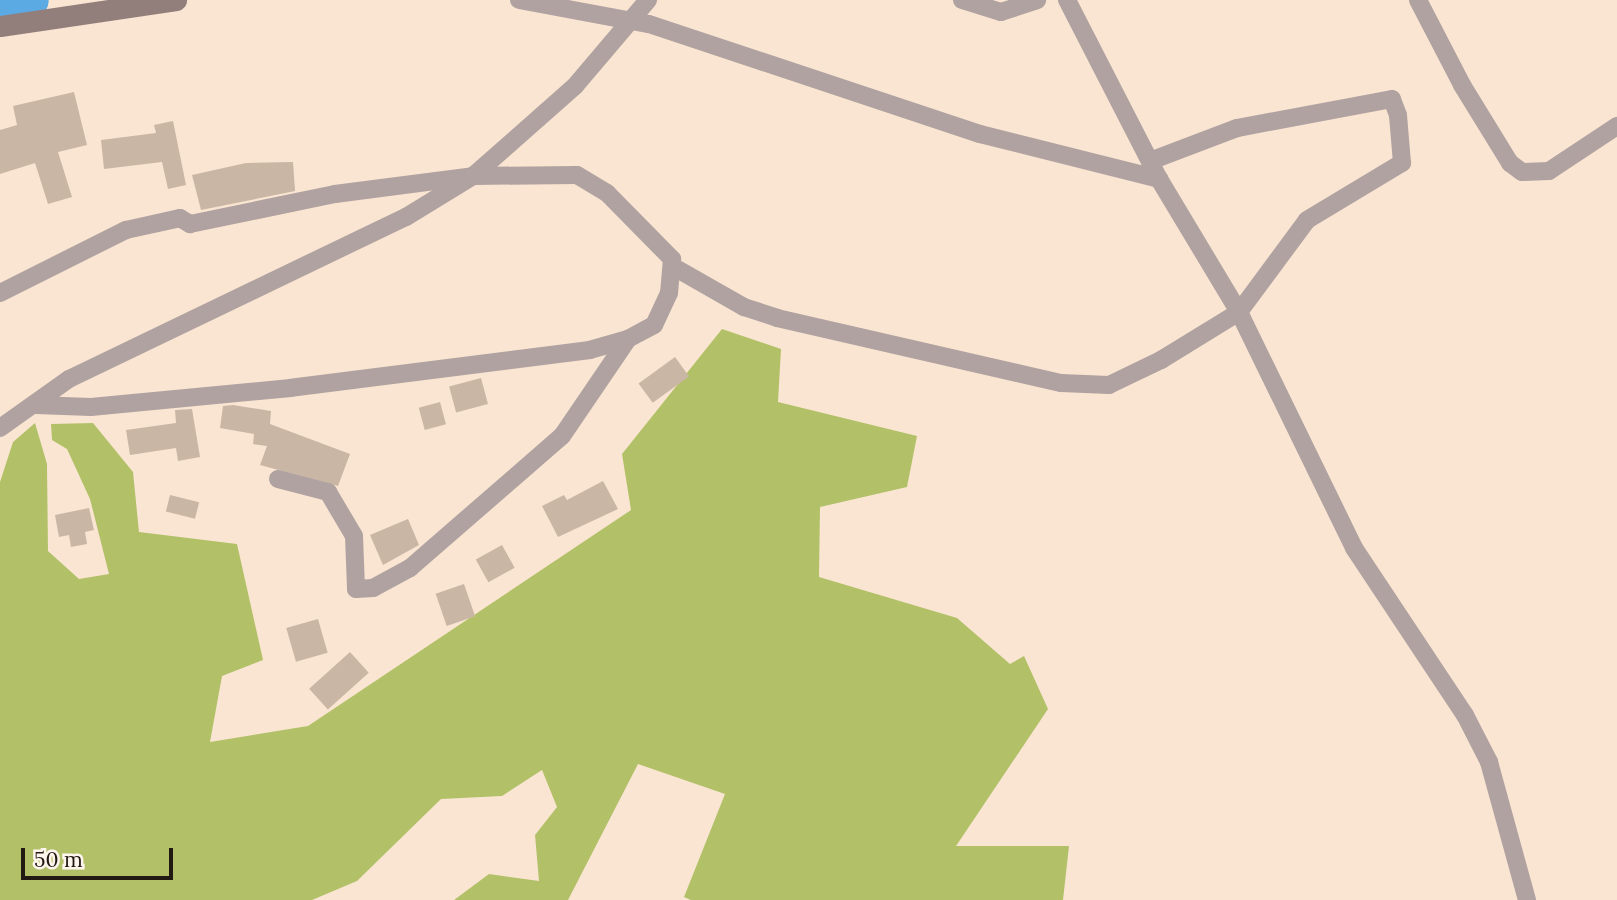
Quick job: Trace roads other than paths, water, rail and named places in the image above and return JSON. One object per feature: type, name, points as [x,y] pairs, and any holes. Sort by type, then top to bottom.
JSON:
[{"type":"main road","points":[[0,26],[176,0]]},
{"type":"street","points":[[519,0],[629,20],[755,57],[968,131],[1159,179]]},
{"type":"street","points":[[0,428],[69,379],[407,217],[473,176],[575,86],[648,0]]},
{"type":"street","points":[[962,0],[1001,12],[1037,0]]},
{"type":"street","points":[[1067,0],[1159,179],[1240,312],[1354,548],[1465,715],[1489,762],[1527,900]]},
{"type":"street","points":[[1418,0],[1462,85],[1510,163],[1522,172],[1549,172],[1617,126]]},
{"type":"street","points":[[672,266],[744,307],[777,318],[1062,383],[1109,385],[1161,360],[1240,312],[1307,220],[1402,163],[1398,115],[1392,99],[1237,128],[1150,161]]},
{"type":"street","points":[[0,293],[126,230],[180,218],[190,224],[335,194],[473,176],[576,175],[607,193],[662,244],[672,266],[669,293],[654,325],[628,339],[590,349],[291,388],[92,407],[36,405]]},
{"type":"street","points":[[278,479],[328,492],[354,536],[356,590],[373,587],[410,568],[562,436],[628,339]]},
{"type":"waterway","points":[[0,9],[30,0]]}]
